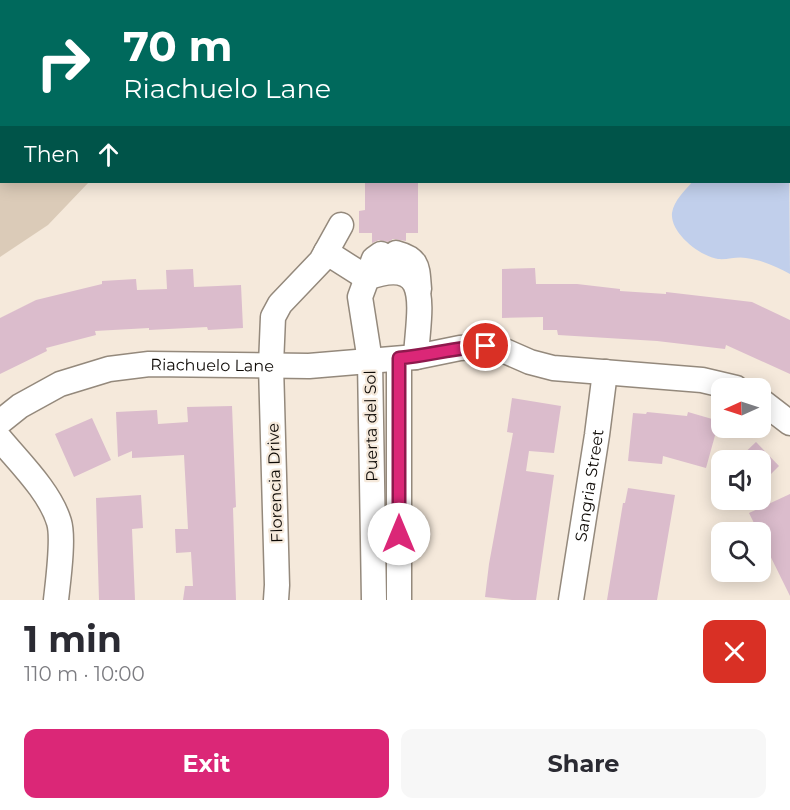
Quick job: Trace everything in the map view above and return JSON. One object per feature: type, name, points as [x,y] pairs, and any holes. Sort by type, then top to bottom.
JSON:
[{"type":"street","name":"Florencia Drive","points":[[276,600],[271,366],[273,317],[280,304],[321,261],[342,225]]},
{"type":"street","points":[[326,252],[367,278],[385,271],[396,271],[410,276],[419,289]]},
{"type":"street","name":"Puerta del Sol","points":[[374,600],[370,361],[360,297],[374,259],[388,254],[410,256],[416,265],[419,289],[407,358],[399,600]]},
{"type":"street","name":"Riachuelo Lane","points":[[0,422],[20,406],[60,384],[109,369],[149,364],[309,366],[407,358],[440,351],[486,346],[498,348],[541,366],[605,372]]},
{"type":"street","points":[[605,372],[711,382]]},
{"type":"street","name":"Sangria Street","points":[[571,600],[605,372]]},
{"type":"street","points":[[771,408],[790,423]]},
{"type":"street","points":[[0,439],[43,490],[59,522],[56,600]]},
{"type":"shaded area","points":[[0,183],[88,183],[48,225],[0,257]]},
{"type":"water","points":[[691,183],[789,183],[790,274],[752,259],[739,257],[718,259],[695,248],[681,236],[673,221],[672,213],[677,200]]},
{"type":"building","points":[[365,183],[418,183],[418,233],[406,233],[406,241],[393,239],[388,242],[379,240],[372,243],[372,233],[359,233],[359,211],[365,210]]},
{"type":"building","points":[[535,268],[536,284],[577,284],[620,289],[620,291],[666,294],[666,292],[752,302],[790,320],[790,374],[726,345],[725,349],[657,341],[558,335],[557,330],[543,330],[543,317],[502,318],[502,269]]},
{"type":"building","points":[[193,269],[194,287],[241,285],[243,328],[149,330],[149,328],[95,331],[96,335],[46,348],[47,351],[0,374],[0,318],[36,300],[102,284],[102,281],[136,279],[137,290],[167,289],[166,270]]},
{"type":"building","points":[[512,398],[561,406],[554,453],[529,451],[526,471],[554,475],[536,600],[485,597],[513,433],[507,432]]},
{"type":"building","points":[[232,406],[236,507],[233,508],[236,600],[183,600],[185,586],[193,586],[191,552],[176,553],[175,529],[188,529],[184,455],[132,458],[132,451],[118,457],[116,412],[157,410],[158,424],[188,422],[187,407]]},
{"type":"building","points":[[647,412],[687,416],[688,412],[711,419],[711,438],[714,438],[706,468],[663,456],[662,464],[628,461],[633,413],[646,414]]},
{"type":"building","points":[[92,418],[111,460],[74,477],[55,434]]},
{"type":"building","points":[[756,442],[764,450],[748,450]]},
{"type":"building","points":[[771,458],[779,466],[771,474]]},
{"type":"building","points":[[628,488],[675,495],[657,600],[607,600],[623,503],[625,503]]},
{"type":"building","points":[[790,494],[790,596],[771,558],[771,522],[753,522],[749,513],[755,510],[771,510],[771,503]]},
{"type":"building","points":[[141,495],[143,528],[132,529],[135,600],[99,600],[96,498]]},
{"type":"route","points":[[399,534],[399,358],[486,346]]}]
